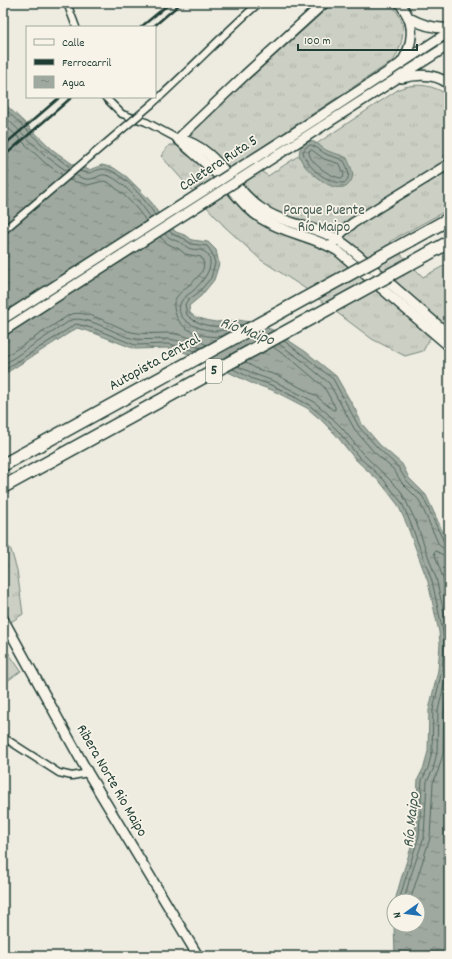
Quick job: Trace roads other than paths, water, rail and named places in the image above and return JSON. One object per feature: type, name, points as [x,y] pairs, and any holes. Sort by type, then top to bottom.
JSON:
[{"type":"highway","name":"Autopista Central","points":[[3,465],[449,220]]},
{"type":"highway","name":"5","points":[[3,487],[449,242]]},
{"type":"main road","points":[[178,139],[224,94],[324,3]]},
{"type":"main road","points":[[399,66],[407,53],[411,39],[409,18],[400,3]]},
{"type":"main road","points":[[409,18],[431,27],[449,28]]},
{"type":"main road","name":"Caletera Ruta 5","points":[[3,318],[399,66],[449,32]]},
{"type":"main road","name":"Caletera Ruta 5","points":[[3,331],[321,128],[449,44]]},
{"type":"main road","points":[[392,82],[406,77],[426,75],[437,77],[449,84]]},
{"type":"main road","points":[[178,139],[193,143],[211,156],[224,169],[242,193],[268,213],[288,222],[321,232],[334,243],[352,250],[446,337],[449,346]]},
{"type":"main road","points":[[334,243],[353,223],[449,164]]},
{"type":"main road","name":"Ribera Norte Rio Maipo","points":[[3,619],[88,772],[198,956]]},
{"type":"street","points":[[67,3],[76,26]]},
{"type":"street","points":[[3,231],[188,72],[233,26],[259,3]]},
{"type":"street","points":[[106,98],[122,114],[146,122],[178,139]]},
{"type":"street","points":[[3,737],[59,773],[72,776],[88,772]]},
{"type":"water","name":"Río Maipo","points":[[3,102],[53,150],[74,165],[89,170],[102,165],[114,168],[127,177],[142,192],[152,203],[160,216],[176,232],[187,236],[192,240],[208,242],[216,250],[219,264],[214,280],[201,296],[189,306],[190,313],[195,317],[216,322],[238,320],[250,322],[273,330],[306,352],[336,376],[362,424],[380,445],[402,464],[409,478],[426,495],[449,544],[449,956],[395,956],[394,933],[426,933],[426,893],[397,893],[415,835],[418,779],[424,767],[428,751],[429,710],[438,670],[440,644],[439,632],[428,582],[398,505],[381,483],[355,459],[336,435],[307,408],[272,390],[251,383],[195,356],[177,350],[167,348],[135,349],[77,328],[3,375]]},
{"type":"water","points":[[310,141],[328,151],[347,158],[352,170],[352,180],[346,187],[335,187],[327,184],[305,166],[299,152],[302,146]]},
{"type":"railway","points":[[142,26],[170,3]]},
{"type":"railway","points":[[154,26],[181,3]]},
{"type":"railway","points":[[3,146],[59,98]]},
{"type":"railway","points":[[3,157],[71,98]]},
{"type":"park label","name":"Parque Puente Río Maipo","points":[[324,220]]}]
